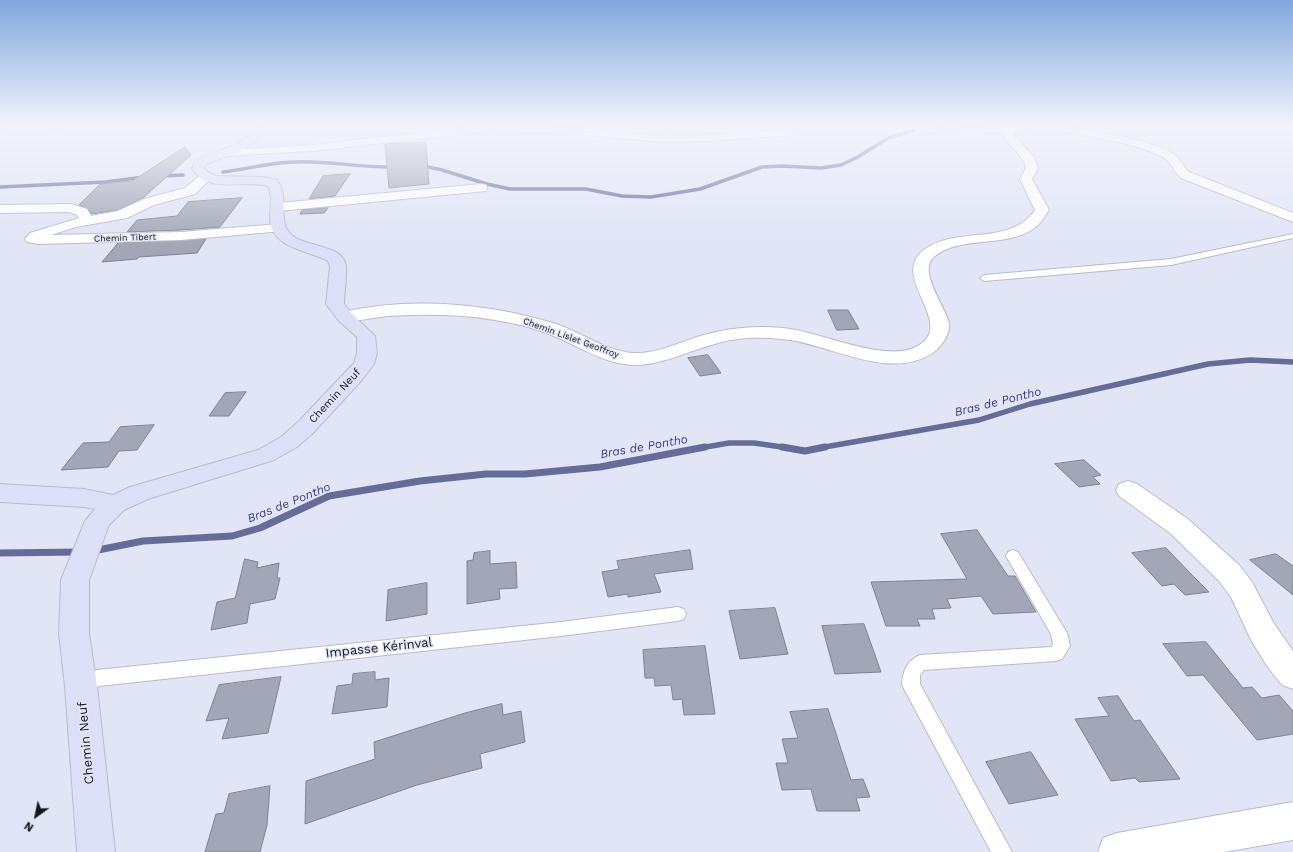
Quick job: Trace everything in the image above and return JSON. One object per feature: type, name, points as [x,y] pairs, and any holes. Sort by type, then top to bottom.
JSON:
[{"type":"main road","points":[[199,166],[198,169],[206,177],[213,180],[257,180],[273,183],[276,189],[278,228]]},
{"type":"main road","name":"Chemin Neuf","points":[[96,852],[81,686],[74,634],[75,580],[107,512],[139,493],[266,455],[289,442],[355,376],[364,364],[367,353],[366,336],[345,317],[334,304],[338,266],[335,258],[328,254],[297,244],[284,236],[278,228]]},
{"type":"main road","points":[[0,493],[84,498],[107,512]]},
{"type":"street","name":"Chemin Lislet Geoffroy","points":[[345,317],[355,314],[415,309],[450,309],[482,312],[520,319],[614,355],[626,358],[653,356],[716,337],[736,333],[756,332],[792,335],[812,339],[850,352],[879,356],[901,357],[920,353],[930,346],[936,338],[940,324],[920,273],[922,263],[926,255],[936,248],[950,243],[1015,232],[1028,228],[1039,219],[1042,210],[1038,200],[1031,193],[1026,179],[1032,168],[1032,166]]},
{"type":"street","points":[[1177,166],[1179,170],[1185,175],[1293,218]]},
{"type":"street","name":"Chemin Tibert","points":[[206,177],[190,191],[149,202],[122,215],[58,228],[35,236],[32,239],[181,236],[278,228]]},
{"type":"street","points":[[278,207],[481,188]]},
{"type":"street","name":"Chemin Tibert","points":[[0,209],[71,208],[82,212],[88,221]]},
{"type":"street","points":[[1128,490],[1179,526],[1229,573],[1242,590],[1262,631],[1278,656],[1293,675]]},
{"type":"street","points":[[1117,852],[1293,821]]},
{"type":"lane","points":[[984,278],[1171,262],[1293,236]]},
{"type":"lane","points":[[1002,852],[911,685],[912,672],[920,663],[1016,658],[1056,654],[1062,646],[1059,633],[1013,556]]},
{"type":"lane","name":"Impasse Kérinval","points":[[81,686],[97,678],[562,629],[678,614]]},
{"type":"building","points":[[156,166],[179,166],[143,198],[118,210],[92,214],[87,208],[79,205],[100,184],[132,181]]},
{"type":"building","points":[[387,166],[428,166],[429,184],[389,188]]},
{"type":"building","points":[[350,174],[335,196],[309,199],[323,176]]},
{"type":"building","points":[[242,198],[220,227],[127,232],[137,220],[177,216],[188,202]]},
{"type":"building","points":[[328,208],[324,213],[300,214],[302,210]]},
{"type":"building","points":[[206,239],[197,253],[139,257],[137,259],[102,262],[118,243]]},
{"type":"building","points":[[828,310],[848,310],[859,329],[837,330]]},
{"type":"building","points":[[708,355],[721,373],[700,376],[688,358]]},
{"type":"building","points":[[246,392],[229,416],[209,416],[225,393]]},
{"type":"building","points":[[154,425],[137,450],[119,451],[108,467],[61,470],[83,443],[109,442],[120,427]]},
{"type":"building","points":[[1084,460],[1101,475],[1093,477],[1100,484],[1079,487],[1055,464]]},
{"type":"building","points":[[977,530],[1008,576],[1015,576],[1036,612],[993,614],[981,596],[947,599],[951,608],[932,609],[935,619],[917,619],[920,626],[886,626],[871,582],[967,579],[941,534]]},
{"type":"building","points":[[1166,548],[1209,592],[1185,595],[1174,584],[1162,586],[1132,553]]},
{"type":"building","points":[[690,550],[693,569],[654,574],[661,592],[628,597],[628,594],[608,597],[602,572],[619,569],[617,561]]},
{"type":"building","points":[[490,551],[490,564],[516,562],[517,588],[499,589],[500,599],[467,604],[467,561],[473,560],[474,553]]},
{"type":"building","points":[[1276,554],[1293,566],[1293,595],[1250,560]]},
{"type":"building","points":[[245,559],[258,562],[257,568],[279,563],[277,578],[280,578],[275,599],[250,604],[247,623],[211,630],[217,602],[235,598]]},
{"type":"building","points":[[427,583],[427,614],[386,621],[388,590]]},
{"type":"building","points":[[775,608],[788,654],[740,659],[729,611]]},
{"type":"building","points":[[864,624],[881,672],[835,674],[822,626]]},
{"type":"building","points":[[1206,642],[1243,688],[1252,687],[1262,698],[1279,695],[1293,711],[1293,734],[1257,740],[1203,675],[1187,676],[1163,644]]},
{"type":"building","points":[[705,646],[715,714],[684,715],[682,699],[673,700],[671,685],[655,686],[654,678],[645,678],[643,650]]},
{"type":"building","points":[[375,672],[375,680],[389,678],[387,707],[332,714],[337,686],[352,684],[353,674]]},
{"type":"building","points":[[281,677],[268,733],[222,739],[229,718],[206,721],[219,685]]},
{"type":"building","points":[[1118,696],[1134,721],[1140,720],[1180,779],[1139,782],[1135,778],[1111,781],[1075,719],[1109,716],[1098,698]]},
{"type":"building","points":[[502,704],[503,715],[521,711],[525,742],[480,754],[482,768],[417,785],[305,824],[306,781],[375,759],[374,742],[465,713]]},
{"type":"building","points":[[828,709],[851,780],[863,779],[870,797],[856,798],[860,811],[817,811],[811,789],[782,790],[776,763],[788,763],[782,739],[798,738],[790,712]]},
{"type":"building","points":[[1031,752],[1058,795],[1009,804],[986,762]]},
{"type":"building","points":[[270,786],[267,825],[260,852],[205,852],[216,814],[224,813],[229,794]]},
{"type":"waterway","points":[[223,172],[262,166]]},
{"type":"waterway","points":[[366,166],[394,167]]},
{"type":"waterway","points":[[422,166],[510,189],[586,189],[622,196],[651,197],[700,189],[762,167],[782,166],[821,168],[836,166]]},
{"type":"waterway","points":[[161,176],[183,175]]},
{"type":"waterway","points":[[0,187],[105,182],[144,177]]},
{"type":"waterway","name":"Bras de Pontho","points":[[819,448],[979,420],[1030,404],[1208,364],[1250,360],[1293,362]]},
{"type":"waterway","name":"Bras de Pontho","points":[[700,448],[729,443],[754,443],[782,447]]},
{"type":"waterway","name":"Bras de Pontho","points":[[93,551],[143,541],[232,536],[260,528],[329,496],[420,481],[486,474],[525,474],[600,467],[705,447]]},
{"type":"waterway","name":"Bras de Pontho","points":[[782,447],[789,448]]},
{"type":"waterway","name":"Bras de Pontho","points":[[782,447],[805,451],[825,447]]},
{"type":"waterway","name":"Bras de Pontho","points":[[0,553],[80,552]]}]
